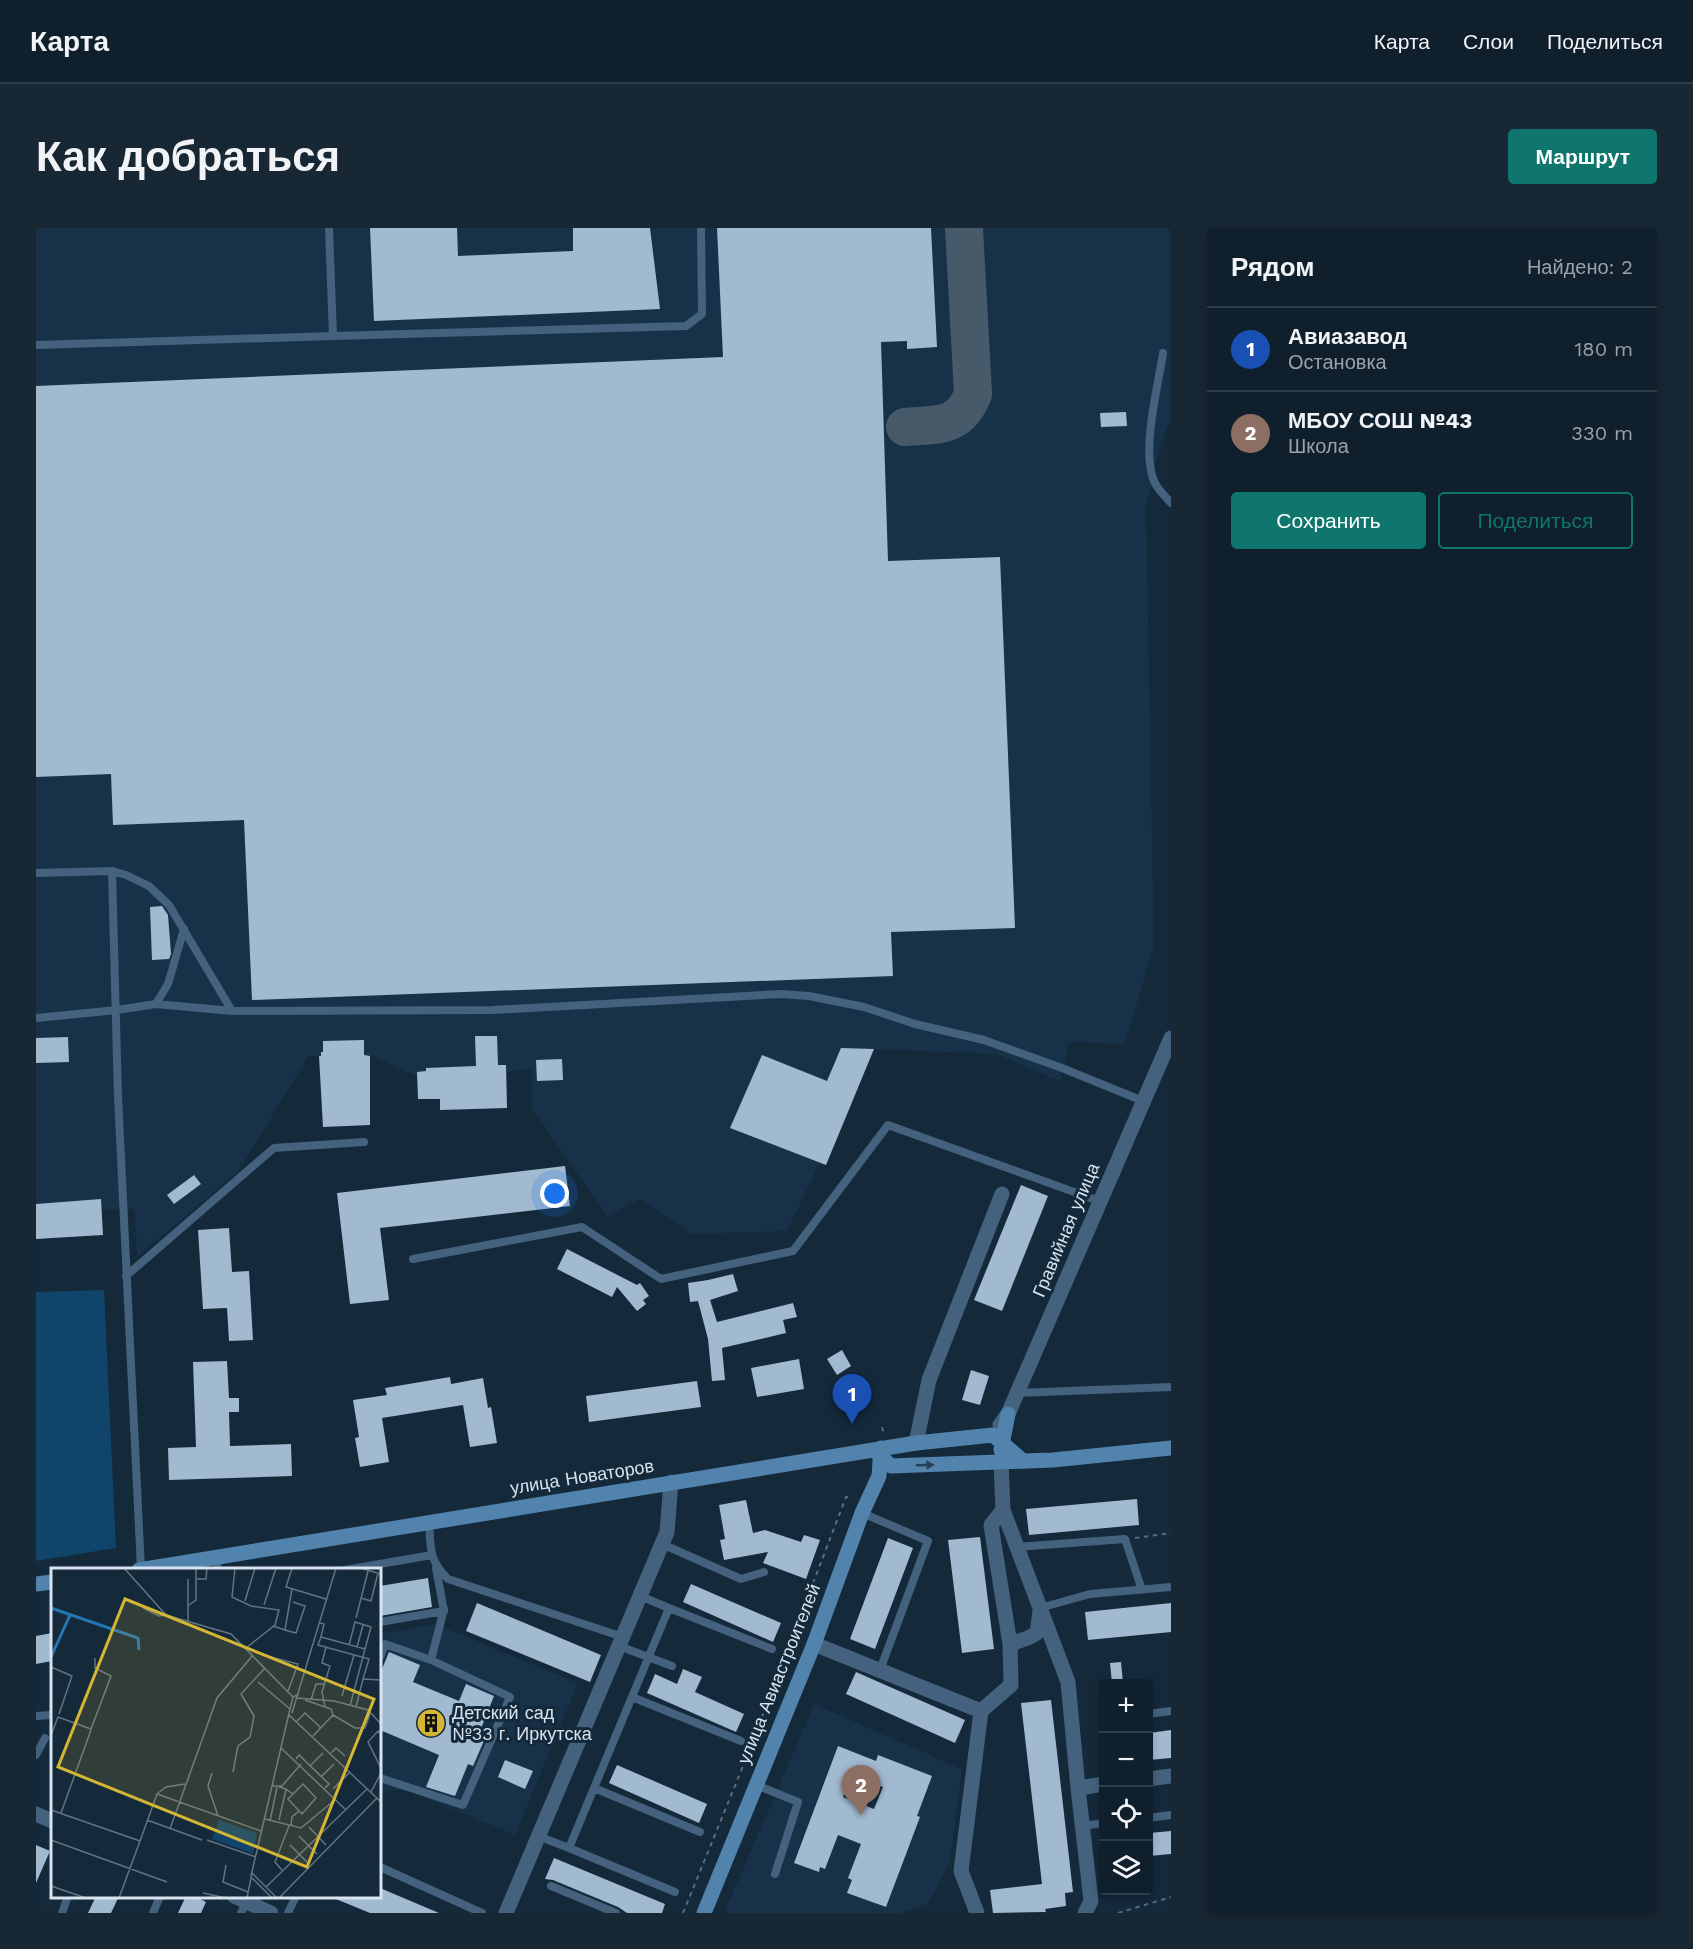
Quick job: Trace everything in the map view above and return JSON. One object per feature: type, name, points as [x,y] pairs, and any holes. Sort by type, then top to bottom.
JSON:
[{"type":"main road","points":[[984,1462],[1001,1450],[1008,1414]]},
{"type":"main road","name":"улица Новаторов","points":[[153,1568],[217,1563],[429,1522],[671,1482],[916,1443],[993,1435]]},
{"type":"main road","points":[[993,1435],[1023,1461]]},
{"type":"main road","points":[[879,1450],[891,1466],[1053,1460],[1171,1448]]},
{"type":"main road","name":"улица Авиастроителей","points":[[704,1913],[814,1644],[862,1513],[879,1476],[879,1450]]},
{"type":"main road","points":[[36,1584],[51,1582]]},
{"type":"street","name":"Гравийная улица","points":[[993,1435],[1008,1414],[1170,1042]]},
{"type":"street","points":[[916,1443],[929,1380],[1002,1194]]},
{"type":"street","points":[[1001,1462],[1003,1510],[1068,1682],[1092,1901],[1085,1913]]},
{"type":"street","points":[[506,1913],[667,1532],[671,1482]]},
{"type":"street","points":[[977,1913],[961,1871],[981,1711],[1011,1685],[1010,1644],[991,1525],[1003,1510]]},
{"type":"street","points":[[1010,1644],[1037,1633],[1040,1608]]},
{"type":"street","points":[[814,1644],[981,1711]]},
{"type":"street","points":[[1153,1778],[1171,1776]]},
{"type":"street","points":[[1078,1788],[1099,1785]]},
{"type":"street","points":[[36,1814],[51,1821]]},
{"type":"street","points":[[243,1902],[271,1913]]},
{"type":"lane","points":[[328,228],[333,336]]},
{"type":"lane","points":[[36,345],[686,326],[702,314],[701,228]]},
{"type":"lane","points":[[1163,353],[1149,445],[1149,462],[1154,482],[1171,503]]},
{"type":"lane","points":[[112,871],[126,1276],[140,1568]]},
{"type":"lane","points":[[36,873],[112,871],[149,886],[169,905],[232,1011]]},
{"type":"lane","points":[[156,1004],[168,984],[184,929]]},
{"type":"lane","points":[[36,1018],[156,1004],[232,1011],[493,1010],[781,994],[809,996],[864,1007],[915,1024],[984,1040],[1143,1101]]},
{"type":"lane","points":[[413,1259],[582,1227],[661,1279],[793,1251],[888,1125],[1099,1201]]},
{"type":"lane","points":[[126,1276],[274,1148],[364,1142]]},
{"type":"lane","points":[[1017,1393],[1171,1388]]},
{"type":"lane","points":[[862,1513],[928,1541],[880,1670]]},
{"type":"lane","points":[[429,1522],[432,1555],[444,1609],[431,1660]]},
{"type":"lane","points":[[1016,1547],[1125,1539],[1142,1590]]},
{"type":"lane","points":[[662,1544],[741,1579],[764,1572]]},
{"type":"lane","points":[[351,1568],[432,1555]]},
{"type":"lane","points":[[436,1567],[448,1579],[621,1642],[648,1658],[672,1666]]},
{"type":"lane","points":[[1040,1608],[1090,1594],[1171,1587]]},
{"type":"lane","points":[[640,1596],[772,1649]]},
{"type":"lane","points":[[570,1848],[669,1608]]},
{"type":"lane","points":[[381,1622],[444,1611],[444,1609]]},
{"type":"lane","points":[[381,1654],[385,1644],[431,1660],[510,1697],[463,1805],[381,1778]]},
{"type":"lane","points":[[632,1697],[741,1741]]},
{"type":"lane","points":[[1153,1713],[1171,1711]]},
{"type":"lane","points":[[36,1716],[51,1715]]},
{"type":"lane","points":[[36,1755],[45,1738]]},
{"type":"lane","points":[[756,1785],[798,1802],[775,1874]]},
{"type":"lane","points":[[594,1788],[700,1832]]},
{"type":"lane","points":[[1153,1817],[1171,1815]]},
{"type":"lane","points":[[1083,1826],[1099,1824]]},
{"type":"lane","points":[[538,1836],[675,1892]]},
{"type":"lane","points":[[381,1867],[482,1913]]},
{"type":"lane","points":[[551,1886],[616,1913]]},
{"type":"lane","points":[[62,1913],[68,1898]]},
{"type":"lane","points":[[153,1913],[159,1898]]},
{"type":"lane","points":[[288,1913],[295,1898]]},
{"type":"path","points":[[879,1450],[882,1427]]},
{"type":"path","points":[[684,1913],[846,1497],[858,1497]]},
{"type":"path","points":[[1125,1539],[1171,1533]]},
{"type":"path","points":[[1118,1913],[1171,1897]]},
{"type":"shaded area","points":[[36,228],[1171,228],[1171,418],[1160,446],[1146,506],[1154,946],[1125,1044],[1069,1042],[1060,1081],[996,1054],[874,1049],[787,1231],[691,1234],[640,1199],[607,1216],[532,1109],[532,1068],[433,1083],[372,1056],[309,1056],[238,1172],[137,1257],[135,1209],[36,1212]]},
{"type":"shaded area","points":[[104,1290],[116,1548],[36,1561],[36,1292]]},
{"type":"shaded area","points":[[435,1624],[578,1683],[515,1835],[405,1789],[381,1792],[381,1634]]},
{"type":"shaded area","points":[[814,1704],[962,1769],[950,1861],[929,1903],[902,1913],[724,1913]]},
{"type":"building","points":[[370,228],[457,228],[458,256],[573,251],[573,228],[650,228],[660,309],[374,321]]},
{"type":"building","points":[[717,228],[931,228],[937,347],[907,349],[907,341],[881,342],[888,561],[1000,557],[1015,928],[891,932],[893,976],[252,1000],[244,820],[113,825],[111,774],[36,777],[36,386],[723,357]]},
{"type":"building","points":[[1126,412],[1127,426],[1101,427],[1100,413]]},
{"type":"building","points":[[162,906],[168,915],[171,954],[169,959],[152,960],[150,907]]},
{"type":"building","points":[[475,1036],[497,1036],[498,1065],[506,1065],[507,1108],[440,1110],[440,1099],[418,1099],[417,1072],[426,1071],[426,1068],[476,1066]]},
{"type":"building","points":[[68,1037],[69,1062],[36,1063],[36,1038]]},
{"type":"building","points":[[364,1040],[364,1055],[370,1056],[370,1125],[323,1127],[319,1056],[323,1052],[323,1041]]},
{"type":"building","points":[[841,1048],[874,1049],[826,1165],[730,1128],[762,1055],[827,1081]]},
{"type":"building","points":[[562,1059],[563,1080],[537,1081],[536,1060]]},
{"type":"building","points":[[565,1166],[570,1206],[380,1228],[389,1300],[350,1304],[337,1193]]},
{"type":"building","points":[[194,1175],[201,1184],[174,1204],[167,1195]]},
{"type":"building","points":[[1021,1185],[1048,1196],[1002,1311],[974,1300]]},
{"type":"building","points":[[101,1199],[103,1235],[36,1239],[36,1204]]},
{"type":"building","points":[[229,1228],[232,1272],[249,1271],[253,1340],[229,1341],[227,1308],[203,1309],[198,1230]]},
{"type":"building","points":[[567,1249],[637,1285],[640,1283],[649,1296],[643,1300],[646,1304],[637,1311],[617,1287],[612,1297],[557,1269]]},
{"type":"building","points":[[733,1274],[738,1291],[710,1300],[717,1322],[793,1303],[797,1317],[783,1320],[786,1333],[722,1348],[725,1380],[712,1381],[708,1339],[698,1301],[690,1302],[688,1283]]},
{"type":"building","points":[[842,1350],[851,1366],[837,1375],[827,1359]]},
{"type":"building","points":[[799,1359],[804,1389],[757,1397],[751,1368]]},
{"type":"building","points":[[227,1361],[229,1398],[239,1398],[239,1412],[229,1412],[230,1446],[291,1444],[292,1476],[169,1480],[168,1448],[196,1447],[193,1362]]},
{"type":"building","points":[[971,1370],[989,1376],[980,1405],[962,1400]]},
{"type":"building","points":[[450,1377],[451,1384],[483,1378],[497,1443],[470,1447],[463,1405],[382,1418],[389,1462],[360,1467],[355,1438],[359,1437],[353,1400],[387,1395],[385,1388]]},
{"type":"building","points":[[697,1381],[701,1407],[589,1422],[586,1396]]},
{"type":"building","points":[[1137,1499],[1139,1525],[1029,1535],[1026,1509]]},
{"type":"building","points":[[746,1500],[753,1533],[765,1530],[801,1542],[804,1535],[820,1540],[806,1579],[763,1563],[768,1552],[724,1560],[720,1540],[725,1539],[719,1505]]},
{"type":"building","points":[[980,1537],[994,1649],[962,1653],[948,1540]]},
{"type":"building","points":[[888,1538],[913,1548],[875,1649],[850,1639]]},
{"type":"building","points":[[428,1578],[432,1607],[381,1616],[381,1586]]},
{"type":"building","points":[[691,1584],[781,1623],[773,1642],[683,1602]]},
{"type":"building","points":[[477,1603],[601,1655],[590,1682],[466,1631]]},
{"type":"building","points":[[1171,1603],[1171,1632],[1088,1640],[1085,1612]]},
{"type":"building","points":[[51,1633],[51,1661],[36,1664],[36,1636]]},
{"type":"building","name":"Детский сад №33 г. Иркутска","points":[[389,1652],[420,1665],[413,1682],[459,1701],[466,1684],[494,1696],[480,1731],[487,1734],[473,1766],[468,1764],[455,1796],[426,1787],[439,1755],[381,1730],[381,1672]]},
{"type":"building","points":[[1121,1662],[1123,1679],[1112,1679],[1110,1663]]},
{"type":"building","points":[[683,1669],[702,1677],[695,1692],[744,1714],[736,1732],[647,1693],[655,1674],[677,1684]]},
{"type":"building","points":[[856,1672],[965,1720],[955,1743],[846,1694]]},
{"type":"building","points":[[1051,1700],[1073,1892],[1065,1893],[1066,1906],[1045,1909],[1046,1912],[993,1913],[990,1890],[1042,1884],[1021,1703]]},
{"type":"building","points":[[1171,1730],[1171,1758],[1153,1760],[1153,1732]]},
{"type":"building","points":[[838,1746],[876,1761],[878,1755],[932,1776],[917,1816],[920,1817],[886,1907],[847,1893],[852,1880],[848,1878],[861,1844],[838,1835],[825,1869],[820,1867],[819,1872],[794,1863]],"holes":[[[852,1775],[883,1787],[874,1809],[843,1797]]]},
{"type":"building","points":[[505,1760],[533,1771],[525,1789],[498,1777]]},
{"type":"building","points":[[617,1765],[707,1804],[699,1823],[609,1783]]},
{"type":"building","points":[[1171,1831],[1171,1854],[1153,1856],[1153,1833]]},
{"type":"building","points":[[36,1845],[50,1851],[36,1883]]},
{"type":"building","points":[[554,1858],[665,1904],[662,1913],[627,1913],[618,1907],[553,1880],[545,1879]]},
{"type":"building","points":[[381,1888],[439,1913],[370,1913],[333,1898],[381,1898]]},
{"type":"building","points":[[95,1898],[118,1898],[111,1913],[88,1913]]},
{"type":"building","points":[[185,1898],[199,1898],[206,1902],[201,1913],[178,1913]]},
{"type":"taxiway","points":[[905,427],[937,424],[954,419],[961,414],[973,394],[964,228]]},
{"type":"place","name":"Авиазавод","points":[[852,1424]]},
{"type":"place","name":"Детский сад №33 г. Иркутска","points":[[431,1723]]},
{"type":"place","name":"МБОУ СОШ №43","points":[[861,1815]]}]
